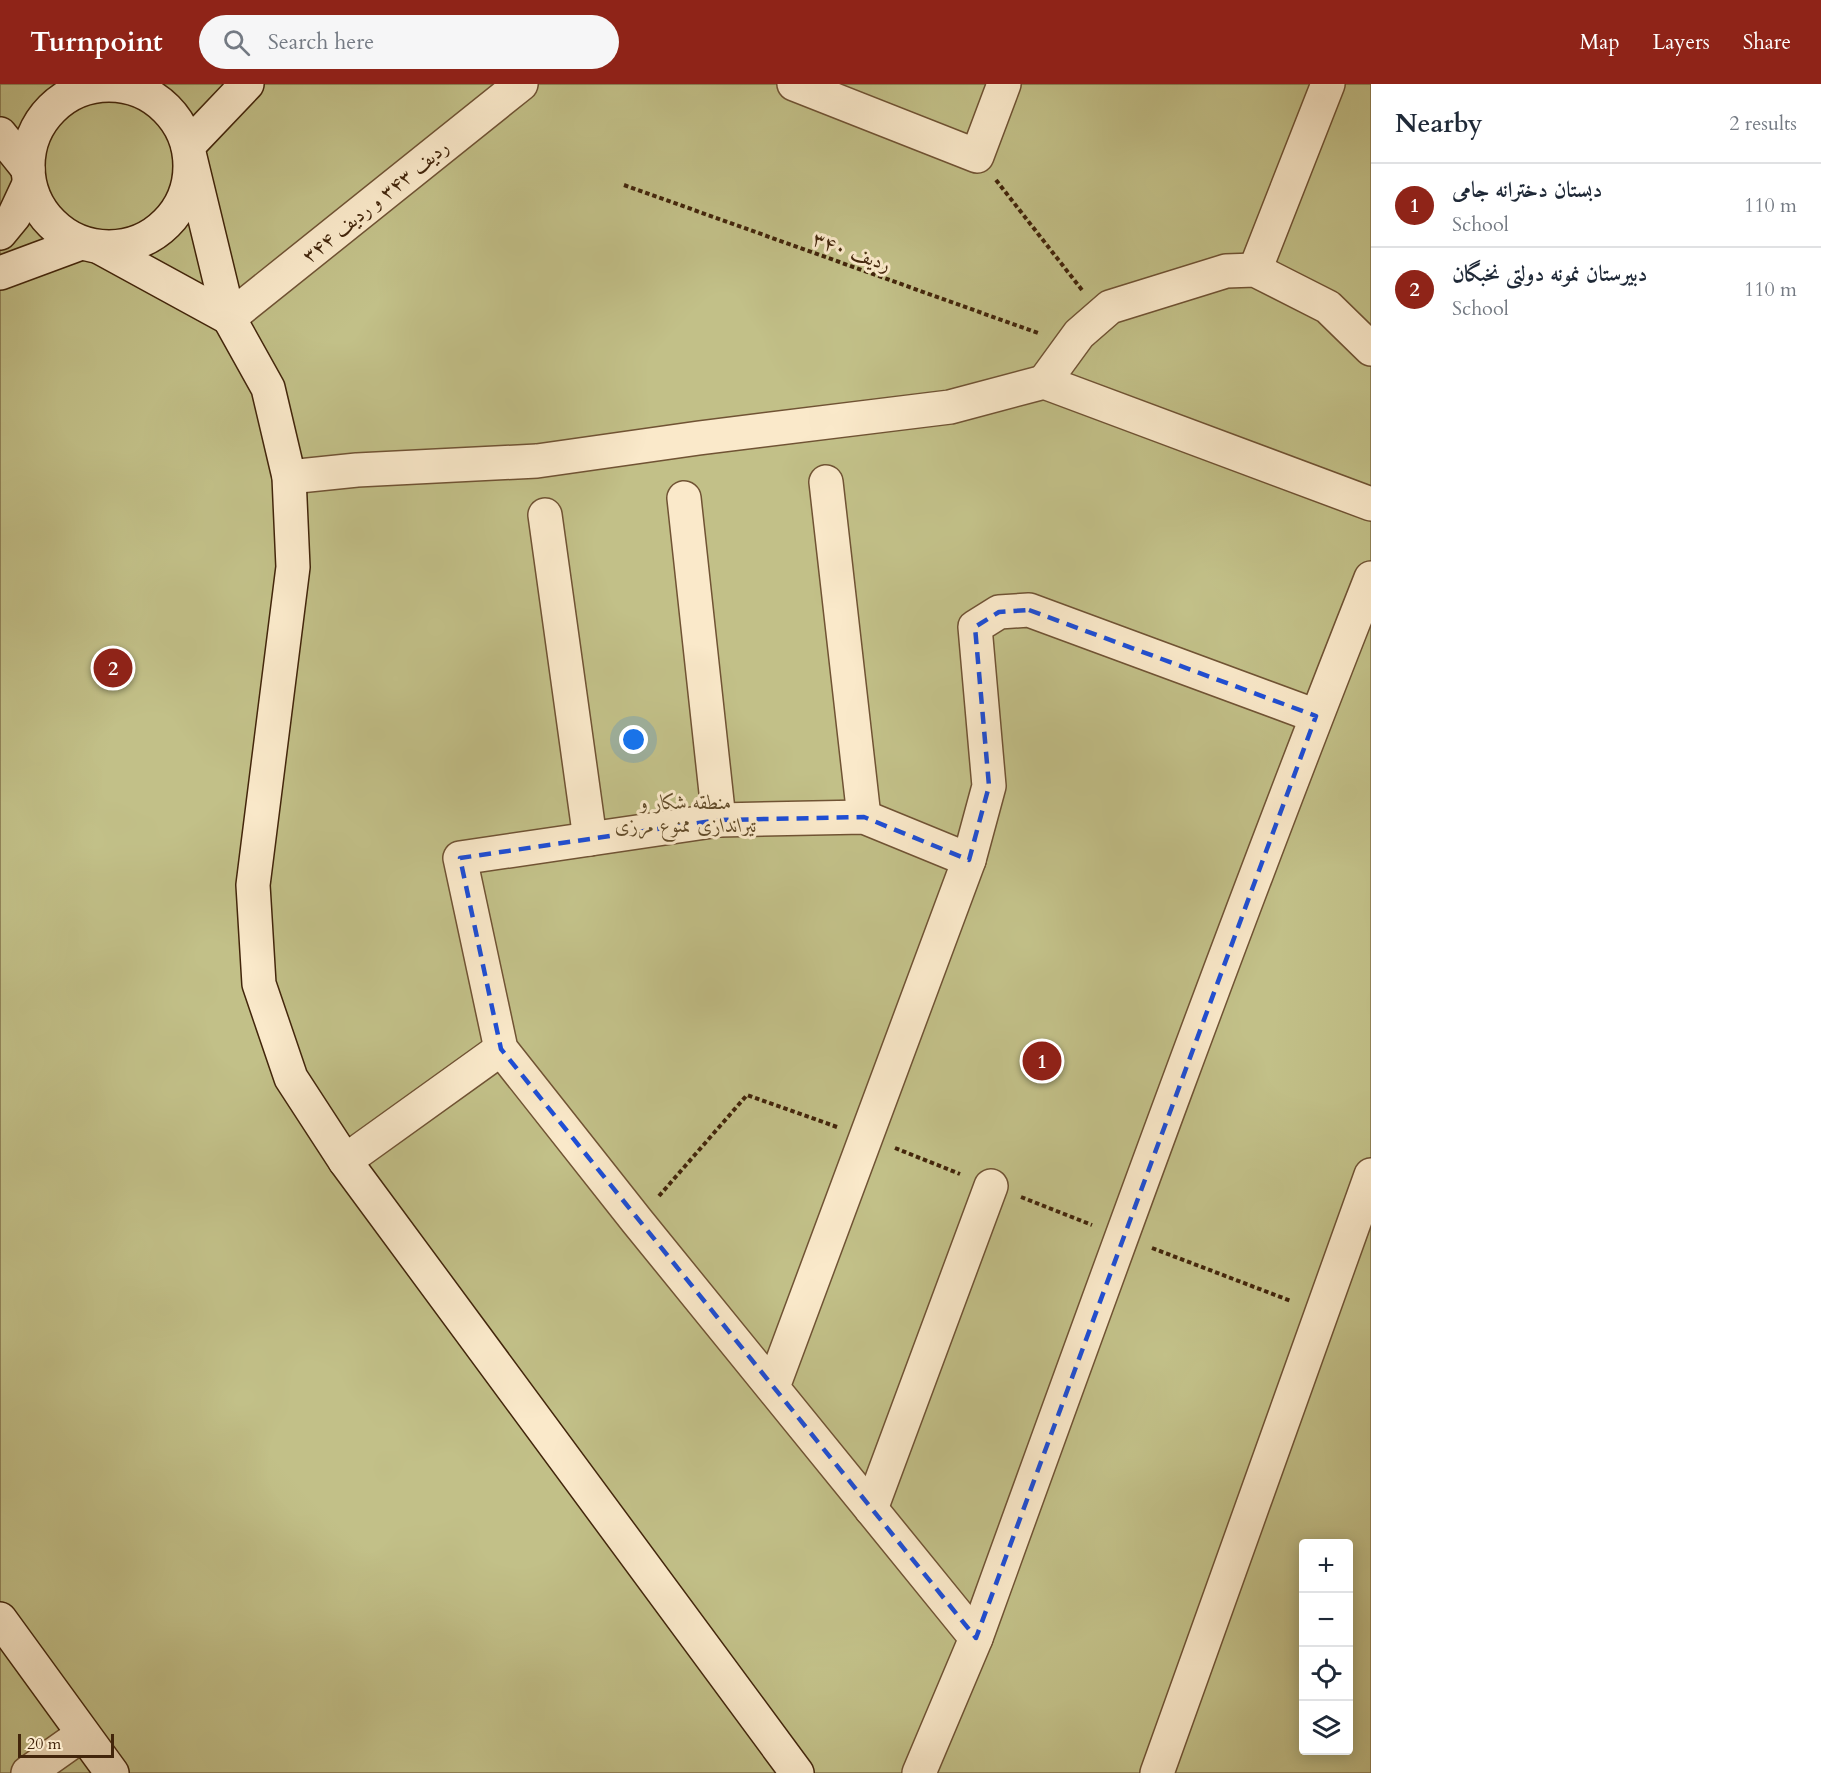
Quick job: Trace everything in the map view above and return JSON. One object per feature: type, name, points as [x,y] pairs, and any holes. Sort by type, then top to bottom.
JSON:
[{"type":"street","points":[[0,273],[91,245],[136,244],[167,224],[186,193],[189,151],[247,84]]},
{"type":"street","name":"ردیف ۳۴۳ و ردیف ۳۴۴","points":[[229,318],[521,84]]},
{"type":"street","points":[[794,84],[977,156],[1004,84]]},
{"type":"street","points":[[1255,270],[1328,84]]},
{"type":"street","points":[[0,233],[14,216],[29,176],[35,134],[57,104],[86,86],[152,87],[178,122],[189,151],[229,318],[268,388],[290,477],[293,567],[253,885],[259,984],[291,1078],[345,1161],[797,1773]]},
{"type":"street","points":[[0,134],[29,176],[36,204],[63,234],[91,245],[229,318]]},
{"type":"street","points":[[1044,382],[1079,334],[1110,307],[1226,271],[1255,270],[1328,307],[1371,349]]},
{"type":"street","points":[[290,477],[357,470],[537,461],[950,407],[1044,382],[1371,504]]},
{"type":"street","points":[[826,482],[864,817]]},
{"type":"street","points":[[684,498],[720,820]]},
{"type":"street","points":[[545,515],[590,839]]},
{"type":"street","points":[[919,1773],[976,1638],[1121,1236],[1316,716],[1371,578]]},
{"type":"street","points":[[773,1388],[969,860],[989,786],[975,627],[999,612],[1029,610],[1316,716]]},
{"type":"street","points":[[969,860],[864,817],[720,820],[460,858],[501,1049],[637,1221],[976,1638]]},
{"type":"street","points":[[345,1161],[501,1049]]},
{"type":"street","points":[[1157,1773],[1371,1175]]},
{"type":"street","points":[[871,1509],[991,1186]]},
{"type":"street","points":[[0,1619],[112,1773]]},
{"type":"street","points":[[28,1773],[83,1734]]},
{"type":"path","points":[[977,156],[1101,314]]},
{"type":"path","name":"ردیف ۳۴۰","points":[[624,185],[1070,345]]},
{"type":"highlighted area","points":[[1029,610],[1316,716],[976,1638],[501,1049],[460,858],[719,820],[864,817],[969,860],[989,786],[975,627],[999,612]]},
{"type":"green space","name":"منطقه شکار و تیراندازی ممنوع مرزی","points":[[0,84],[1371,84],[1371,1773],[0,1773]]},
{"type":"place","name":"دبیرستان نمونه دولتی نخبگان","points":[[113,668]]},
{"type":"place","name":"دبستان دخترانه جامی","points":[[1042,1061]]}]
